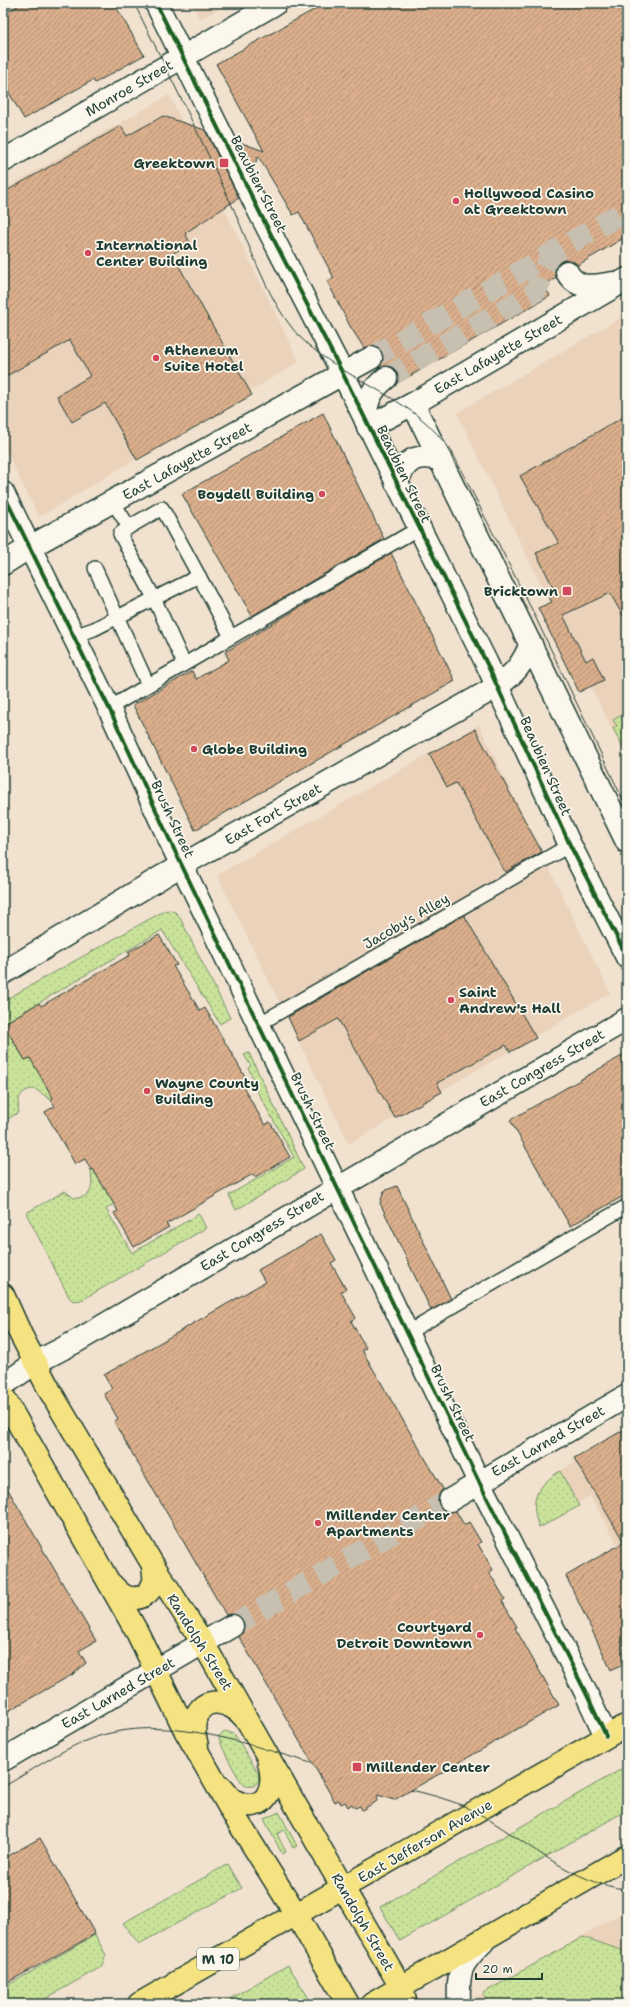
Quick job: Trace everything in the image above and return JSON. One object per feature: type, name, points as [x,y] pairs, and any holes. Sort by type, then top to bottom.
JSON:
[{"type":"main road","name":"Randolph Street","points":[[3,1295],[50,1391],[153,1565],[203,1643],[404,1996]]},
{"type":"main road","points":[[3,1396],[111,1584],[157,1670],[172,1706],[235,1817],[296,1914],[348,2004]]},
{"type":"main road","points":[[111,1584],[126,1597],[136,1598],[145,1596],[151,1589],[154,1580],[153,1565]]},
{"type":"main road","points":[[198,1750],[194,1733],[195,1721],[198,1712],[207,1704],[220,1702],[229,1704],[238,1709],[249,1722]]},
{"type":"main road","name":"East Jefferson Avenue","points":[[139,2004],[627,1725]]},
{"type":"main road","points":[[215,1781],[234,1801],[243,1804],[260,1803],[269,1794],[272,1786],[272,1776],[266,1752]]},
{"type":"main road","points":[[372,2004],[404,1996],[490,1936],[627,1856]]},
{"type":"street","name":"Beaubien Street","points":[[156,3],[261,215],[344,374],[367,424],[498,686],[570,845],[624,947]]},
{"type":"street","name":"Monroe Street","points":[[3,161],[276,3]]},
{"type":"street","points":[[567,272],[571,279],[581,285],[592,287],[624,280]]},
{"type":"street","name":"East Lafayette Street","points":[[367,424],[413,404],[624,280]]},
{"type":"street","name":"East Lafayette Street","points":[[3,564],[30,547],[371,358]]},
{"type":"street","points":[[367,424],[365,409],[368,399],[379,383],[386,378]]},
{"type":"street","points":[[413,404],[627,842]]},
{"type":"street","points":[[396,482],[403,468],[413,458],[426,456],[440,459]]},
{"type":"street","name":"Brush Street","points":[[3,493],[109,708],[479,1482],[585,1691],[606,1736]]},
{"type":"street","name":"East Fort Street","points":[[3,973],[183,865],[498,686],[515,673],[524,660],[531,644]]},
{"type":"street","name":"East Congress Street","points":[[3,1385],[35,1362],[77,1341],[337,1187],[627,1019]]},
{"type":"street","name":"East Larned Street","points":[[450,1500],[627,1396]]},
{"type":"street","name":"East Larned Street","points":[[3,1760],[232,1626]]},
{"type":"street","points":[[459,2004],[458,1982],[462,1967],[467,1958],[490,1936]]},
{"type":"lane","points":[[113,502],[129,526]]},
{"type":"lane","points":[[184,664],[154,598],[120,534],[129,526],[162,508],[231,637]]},
{"type":"lane","points":[[109,708],[419,528]]},
{"type":"lane","points":[[95,568],[148,686]]},
{"type":"lane","points":[[74,636],[94,629],[199,576]]},
{"type":"lane","name":"Jacoby's Alley","points":[[259,1024],[570,845]]},
{"type":"lane","points":[[407,1333],[627,1206]]},
{"type":"shaded area","points":[[191,3],[229,3],[200,19]]},
{"type":"shaded area","points":[[169,95],[299,362],[39,517],[3,445],[3,190]]},
{"type":"shaded area","points":[[627,314],[627,760],[457,413]]},
{"type":"shaded area","points":[[479,725],[610,993],[349,1144],[217,875]]},
{"type":"shaded area","points":[[627,1431],[627,1561],[590,1496],[577,1503],[560,1471]]},
{"type":"shaded area","points":[[627,1910],[627,2004],[465,2004],[483,1993]]},
{"type":"green space","points":[[627,712],[627,755],[613,728],[617,726],[613,720]]},
{"type":"green space","points":[[169,910],[175,912],[179,916],[230,1018],[220,1024],[162,930],[3,1024],[3,1001],[164,911]]},
{"type":"green space","points":[[3,1024],[25,1060],[30,1058],[53,1098],[51,1100],[35,1089],[30,1089],[23,1093],[19,1099],[19,1112],[3,1122]]},
{"type":"green space","points":[[249,1053],[304,1169],[236,1210],[229,1195],[294,1157],[253,1084],[255,1082],[248,1068],[251,1066],[244,1055]]},
{"type":"green space","points":[[93,1169],[114,1204],[106,1209],[132,1253],[199,1214],[206,1228],[82,1300],[73,1301],[69,1297],[26,1213],[65,1191],[74,1198],[86,1196],[91,1190],[91,1170]]},
{"type":"green space","points":[[560,1471],[579,1506],[539,1528],[535,1509],[537,1495],[540,1488]]},
{"type":"green space","points":[[226,1731],[235,1735],[258,1773],[259,1780],[254,1786],[247,1786],[241,1782],[229,1761],[219,1736]]},
{"type":"green space","points":[[627,1766],[627,1810],[400,1941],[380,1907]]},
{"type":"green space","points":[[279,1812],[297,1846],[293,1848],[284,1830],[277,1834],[286,1852],[282,1854],[264,1819]]},
{"type":"green space","points":[[228,1864],[242,1888],[139,1944],[123,1923]]},
{"type":"green space","points":[[95,1935],[106,1955],[101,1967],[36,2004],[3,2004],[3,1988]]},
{"type":"green space","points":[[583,1937],[627,1952],[627,2004],[489,2004],[483,1993]]},
{"type":"green space","points":[[288,1965],[310,2000],[303,2004],[221,2004]]},
{"type":"building","points":[[23,3],[114,3],[144,55],[95,83],[93,80],[24,119],[8,91],[10,90],[3,78],[3,14]]},
{"type":"building","name":"Hollywood Casino at Greektown","points":[[326,3],[627,3],[627,236],[578,265],[572,261],[560,261],[556,267],[556,278],[544,285],[550,296],[396,384],[398,376],[395,370],[390,366],[378,368],[383,359],[382,352],[377,347],[372,346],[364,348],[350,326],[327,281],[334,278],[299,212],[293,215],[258,156],[253,170],[239,142],[264,151],[216,64]]},
{"type":"building","points":[[163,116],[205,130],[239,198],[185,233],[190,243],[172,254],[252,395],[137,460],[105,403],[72,422],[57,396],[90,376],[70,340],[3,378],[3,193],[121,126],[127,136]]},
{"type":"building","points":[[323,413],[384,539],[252,616],[182,494]]},
{"type":"building","points":[[627,415],[627,623],[610,593],[563,615],[586,661],[593,657],[604,680],[579,692],[538,608],[552,602],[548,595],[555,591],[536,553],[559,543],[520,476]]},
{"type":"building","points":[[391,553],[455,681],[195,830],[133,705],[192,671],[196,679],[229,660],[225,652]]},
{"type":"building","points":[[475,729],[542,852],[505,872],[456,783],[447,787],[429,754]]},
{"type":"building","points":[[464,915],[536,1038],[510,1052],[506,1045],[437,1083],[442,1092],[395,1118],[338,1019],[299,1041],[288,1017]]},
{"type":"building","name":"Wayne County Building","points":[[159,935],[177,965],[173,966],[200,1011],[205,1008],[247,1080],[241,1083],[265,1125],[270,1122],[290,1157],[255,1177],[253,1174],[166,1224],[169,1227],[134,1247],[114,1213],[118,1211],[93,1169],[91,1170],[85,1159],[75,1164],[45,1112],[55,1106],[51,1100],[53,1098],[30,1058],[25,1060],[3,1024],[39,1003],[41,1006],[130,955],[128,952]]},
{"type":"building","points":[[627,1053],[627,1194],[570,1226],[510,1120]]},
{"type":"building","points":[[397,1186],[451,1299],[431,1310],[380,1203],[384,1191]]},
{"type":"building","name":"Courtyard Detroit Downtown","points":[[321,1234],[336,1260],[331,1263],[346,1289],[341,1292],[356,1318],[351,1321],[366,1348],[362,1350],[443,1489],[439,1494],[439,1506],[444,1511],[456,1511],[464,1525],[469,1522],[481,1542],[478,1544],[493,1570],[489,1572],[505,1599],[502,1601],[517,1627],[515,1628],[559,1705],[394,1800],[378,1795],[377,1801],[362,1810],[360,1806],[355,1808],[352,1804],[348,1807],[345,1802],[341,1804],[339,1800],[335,1802],[239,1637],[243,1632],[243,1620],[238,1615],[226,1615],[114,1422],[118,1419],[104,1394],[112,1389],[104,1375],[265,1282],[258,1270]]},
{"type":"building","points":[[627,1428],[627,1662],[611,1670],[566,1576],[624,1542],[574,1458]]},
{"type":"building","points":[[3,1481],[96,1641],[79,1651],[86,1663],[75,1673],[3,1714]]},
{"type":"building","points":[[40,1838],[95,1934],[3,1985],[3,1859]]},
{"type":"tunnel","points":[[371,358],[627,210]]},
{"type":"tunnel","points":[[386,378],[536,291],[552,253]]},
{"type":"tunnel","points":[[232,1626],[450,1500]]},
{"type":"tram line","points":[[134,3],[222,184],[254,259],[279,309],[299,336],[312,348],[342,369],[404,406],[419,417],[437,433],[452,452],[532,610],[627,808]]},
{"type":"tram line","points":[[3,1787],[54,1756],[85,1741],[113,1732],[142,1729],[170,1729],[199,1733],[256,1746],[311,1763]]},
{"type":"tram line","points":[[411,1790],[462,1805],[478,1813],[568,1870],[607,1886],[627,1889]]},
{"type":"cycle path","points":[[156,3],[487,664],[570,845],[627,957]]},
{"type":"cycle path","points":[[3,493],[109,708],[172,845],[479,1482],[585,1691],[606,1736]]},
{"type":"place","name":"Greektown","points":[[224,163]]},
{"type":"place","name":"Hollywood Casino at Greektown","points":[[456,201]]},
{"type":"place","name":"International Center Building","points":[[88,253]]},
{"type":"place","name":"Atheneum Suite Hotel","points":[[156,358]]},
{"type":"place","name":"Boydell Building","points":[[322,494]]},
{"type":"place","name":"Bricktown","points":[[567,591]]},
{"type":"place","name":"Globe Building","points":[[194,749]]},
{"type":"place","name":"Saint Andrew's Hall","points":[[451,1000]]},
{"type":"place","name":"Wayne County Building","points":[[147,1091]]},
{"type":"place","name":"Millender Center Apartments","points":[[318,1523]]},
{"type":"place","name":"Courtyard Detroit Downtown","points":[[480,1635]]},
{"type":"place","name":"Millender Center","points":[[357,1767]]}]
